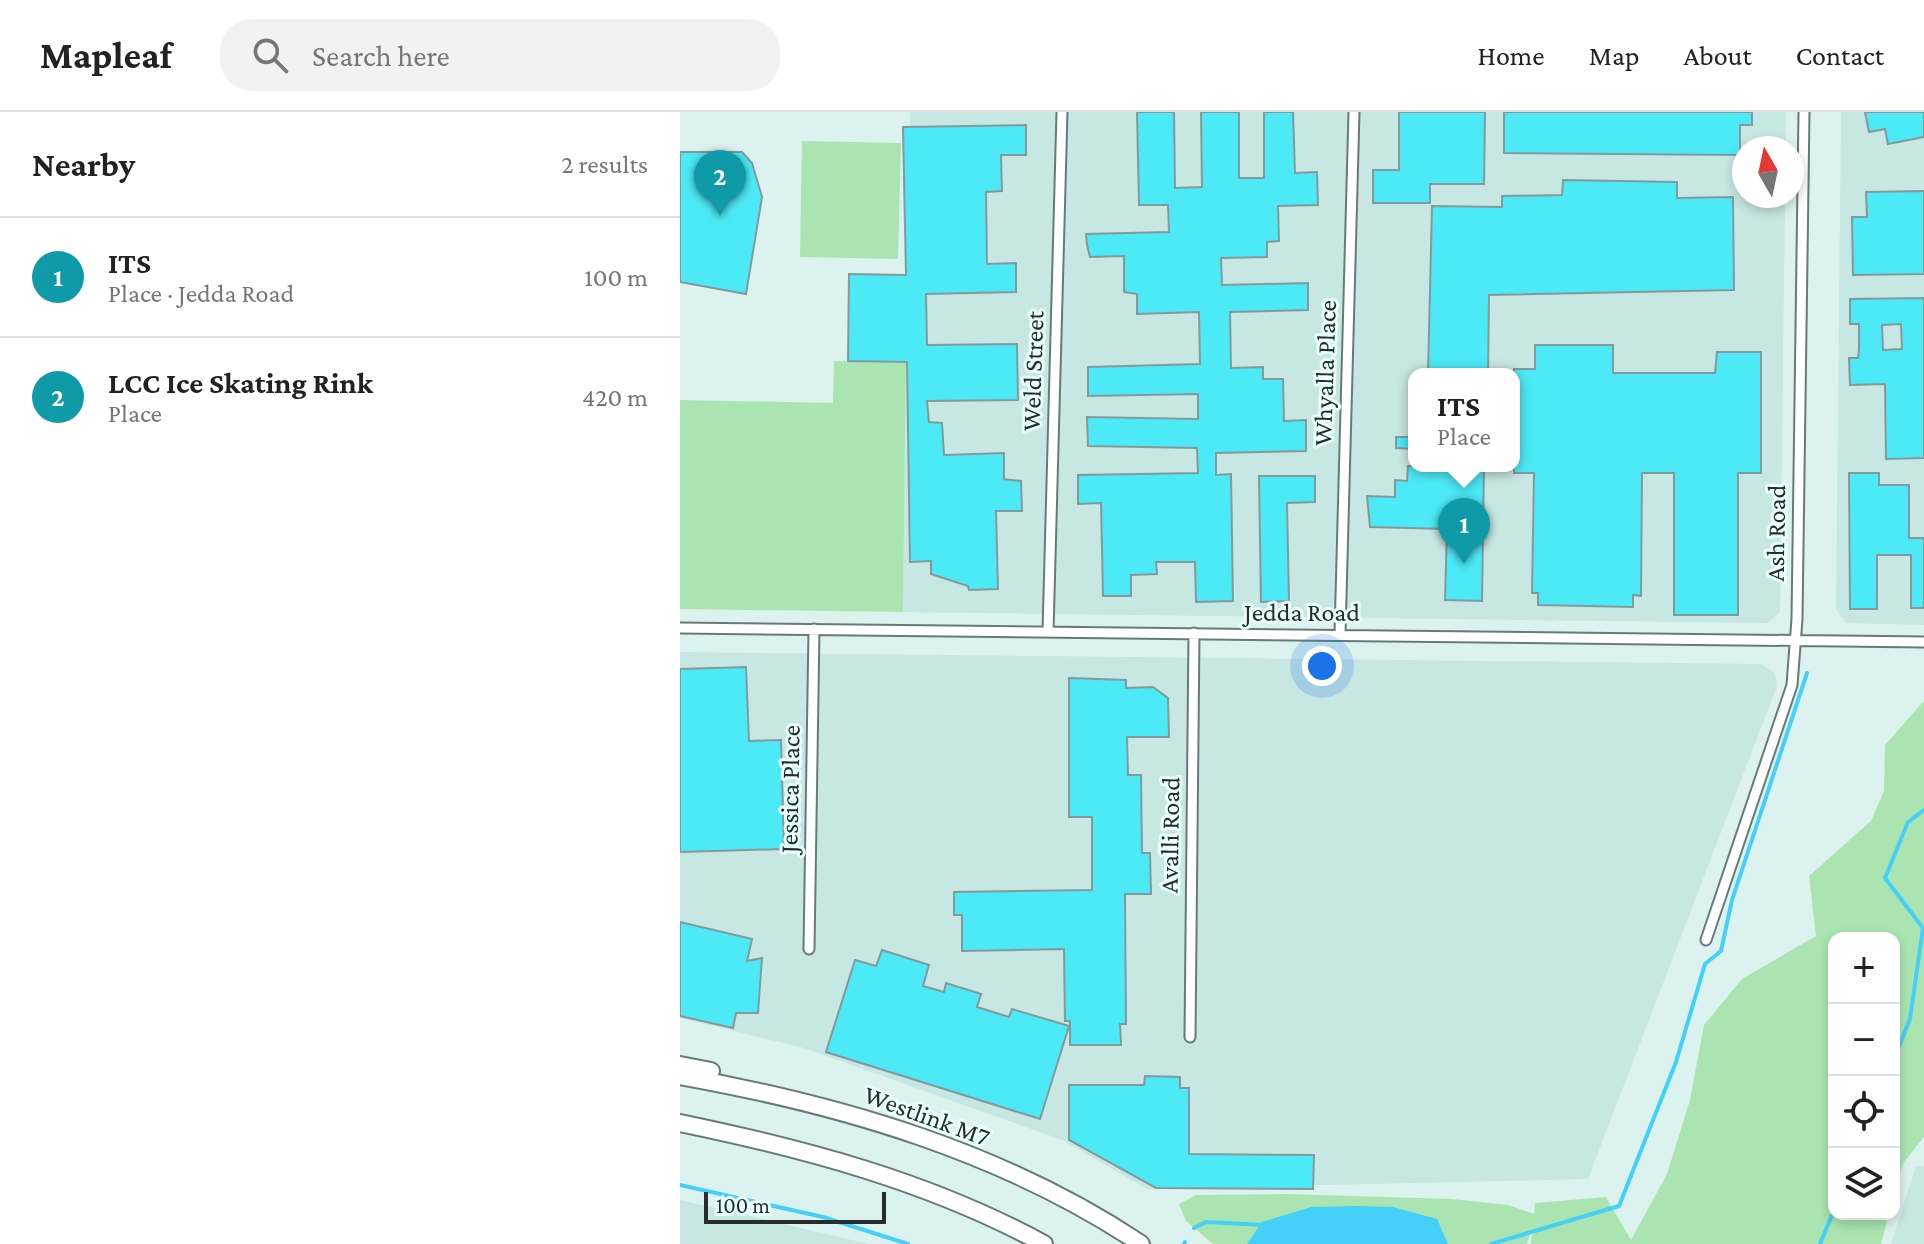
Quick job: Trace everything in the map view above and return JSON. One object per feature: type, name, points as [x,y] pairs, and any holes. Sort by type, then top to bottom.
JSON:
[{"type":"highway","points":[[680,1065],[784,1086],[861,1116]]},
{"type":"highway","name":"Westlink M7","points":[[680,1076],[803,1100],[861,1116],[977,1158],[1086,1210],[1136,1241]]},
{"type":"highway","points":[[680,1123],[846,1162],[961,1204],[1044,1244]]},
{"type":"highway","points":[[680,1132],[961,1204]]},
{"type":"street","name":"Weld Street","points":[[1048,632],[1062,112]]},
{"type":"street","name":"Whyalla Place","points":[[1340,634],[1354,112]]},
{"type":"street","name":"Ash Road","points":[[1706,940],[1792,685],[1796,641],[1804,112]]},
{"type":"street","name":"Jedda Road","points":[[680,628],[1924,642]]},
{"type":"street","name":"Jessica Place","points":[[809,949],[814,629]]},
{"type":"street","name":"Avalli Road","points":[[1190,1037],[1194,633]]},
{"type":"shaded area","points":[[910,112],[1786,112],[1786,136],[1732,136],[1732,208],[1785,208],[1780,612],[1768,623],[903,612]]},
{"type":"shaded area","points":[[1841,112],[1924,112],[1924,625],[1846,623],[1836,609]]},
{"type":"shaded area","points":[[680,652],[1761,664],[1775,673],[1777,686],[1588,1179],[1147,1189],[1062,1140],[804,1048],[680,1018]]},
{"type":"shaded area","points":[[1916,1166],[1924,1166],[1924,1244],[1891,1244]]},
{"type":"shaded area","points":[[680,1200],[869,1244],[680,1244]]},
{"type":"green space","points":[[802,141],[901,143],[898,259],[800,257]]},
{"type":"green space","points":[[834,361],[906,363],[903,612],[680,609],[680,400],[833,403]]},
{"type":"green space","points":[[1924,701],[1924,1137],[1903,1163],[1900,1174],[1900,932],[1828,932],[1828,1220],[1887,1220],[1881,1244],[1531,1244],[1532,1228],[1527,1244],[1213,1244],[1186,1221],[1179,1204],[1196,1195],[1288,1194],[1452,1199],[1508,1205],[1534,1214],[1535,1203],[1606,1197],[1631,1240],[1667,1174],[1690,1100],[1704,1025],[1742,979],[1816,936],[1809,876],[1871,821],[1884,791],[1885,745]]},
{"type":"water","points":[[1311,1207],[1393,1207],[1437,1219],[1448,1244],[1247,1244],[1262,1222]]},
{"type":"building","points":[[1137,112],[1174,112],[1175,188],[1202,187],[1201,112],[1239,112],[1239,178],[1264,178],[1264,112],[1293,112],[1295,173],[1317,172],[1318,205],[1278,206],[1279,241],[1267,242],[1267,257],[1221,258],[1222,285],[1308,283],[1308,310],[1230,312],[1231,368],[1263,367],[1263,379],[1283,379],[1284,421],[1306,420],[1306,451],[1216,453],[1216,475],[1231,474],[1233,601],[1196,602],[1195,562],[1156,562],[1157,574],[1131,575],[1131,596],[1103,596],[1101,503],[1078,504],[1078,475],[1198,473],[1197,448],[1088,446],[1087,417],[1198,419],[1198,394],[1088,396],[1088,367],[1200,364],[1199,312],[1137,314],[1137,294],[1124,292],[1124,256],[1090,257],[1087,245],[1086,234],[1169,232],[1168,205],[1139,205]]},
{"type":"building","points":[[1399,112],[1485,112],[1484,184],[1430,184],[1430,203],[1373,203],[1373,170],[1399,170]]},
{"type":"building","points":[[1504,112],[1752,112],[1752,125],[1740,125],[1740,136],[1732,136],[1732,155],[1504,153]]},
{"type":"building","points":[[1865,112],[1924,112],[1924,137],[1888,144],[1885,129],[1869,132]]},
{"type":"building","points":[[1026,125],[1026,155],[1001,155],[1002,191],[986,192],[987,264],[1016,263],[1016,292],[926,294],[927,345],[1017,344],[1018,400],[927,401],[929,422],[942,423],[944,455],[1004,453],[1004,479],[1021,481],[1022,511],[996,511],[998,589],[969,590],[968,586],[931,574],[931,561],[910,562],[907,362],[848,361],[849,274],[906,275],[903,127]]},
{"type":"building","points":[[680,152],[742,152],[752,163],[762,197],[746,294],[680,282]]},
{"type":"building","points":[[1563,180],[1677,182],[1677,198],[1732,197],[1734,290],[1489,295],[1488,368],[1428,368],[1432,206],[1502,207],[1502,196],[1562,195]]},
{"type":"building","points":[[1924,191],[1924,274],[1853,275],[1852,217],[1867,217],[1866,192]]},
{"type":"building","points":[[1924,298],[1924,458],[1886,459],[1885,384],[1850,385],[1849,358],[1858,358],[1859,324],[1850,324],[1850,299]],"holes":[[[1901,324],[1902,349],[1883,350],[1882,325]]]},
{"type":"building","points":[[1535,345],[1613,345],[1613,373],[1715,373],[1717,352],[1761,352],[1761,473],[1738,473],[1738,615],[1674,615],[1674,473],[1642,473],[1641,596],[1633,595],[1633,607],[1538,605],[1538,593],[1532,593],[1534,473],[1514,473],[1520,472],[1520,369],[1535,369]]},
{"type":"building","points":[[1396,437],[1408,437],[1408,449],[1396,448]]},
{"type":"building","points":[[1408,466],[1408,472],[1484,472],[1482,601],[1445,600],[1447,529],[1370,527],[1367,496],[1395,497],[1395,480],[1407,481]]},
{"type":"building","points":[[1849,473],[1879,473],[1879,485],[1909,485],[1909,538],[1924,538],[1924,608],[1911,608],[1911,555],[1877,555],[1877,609],[1850,609]]},
{"type":"building","points":[[1259,476],[1315,476],[1315,502],[1287,503],[1289,601],[1261,602]]},
{"type":"building","points":[[746,667],[749,741],[781,740],[784,849],[680,852],[680,669]]},
{"type":"building","points":[[1069,678],[1126,680],[1126,688],[1153,687],[1168,698],[1169,737],[1127,737],[1128,775],[1141,775],[1142,853],[1150,853],[1151,894],[1125,894],[1126,1024],[1120,1024],[1121,1045],[1070,1045],[1070,1021],[1065,1021],[1064,949],[962,951],[962,915],[954,915],[954,892],[1092,890],[1092,817],[1069,817]]},
{"type":"building","points":[[680,922],[752,939],[747,961],[762,958],[758,1013],[736,1013],[733,1028],[680,1016]]},
{"type":"building","points":[[882,950],[929,965],[923,986],[944,992],[946,983],[981,994],[977,1007],[1009,1017],[1012,1009],[1069,1026],[1040,1119],[826,1052],[855,960],[876,966]]},
{"type":"building","points":[[1145,1076],[1180,1077],[1180,1088],[1189,1088],[1189,1154],[1314,1155],[1313,1189],[1156,1188],[1069,1140],[1069,1085],[1144,1085]]},
{"type":"waterway","points":[[1491,1244],[1619,1206],[1676,1062],[1705,964],[1721,951],[1732,900],[1807,673]]},
{"type":"waterway","points":[[1900,1044],[1910,1019],[1923,928],[1885,878],[1908,822],[1924,810]]},
{"type":"waterway","points":[[680,1185],[823,1217],[908,1244]]},
{"type":"waterway","points":[[1820,1244],[1830,1220]]},
{"type":"waterway","points":[[1194,1228],[1206,1222],[1265,1225]]},
{"type":"place","name":"LCC Ice Skating Rink","points":[[720,216]]},
{"type":"place","name":"ITS","points":[[1464,564]]}]
